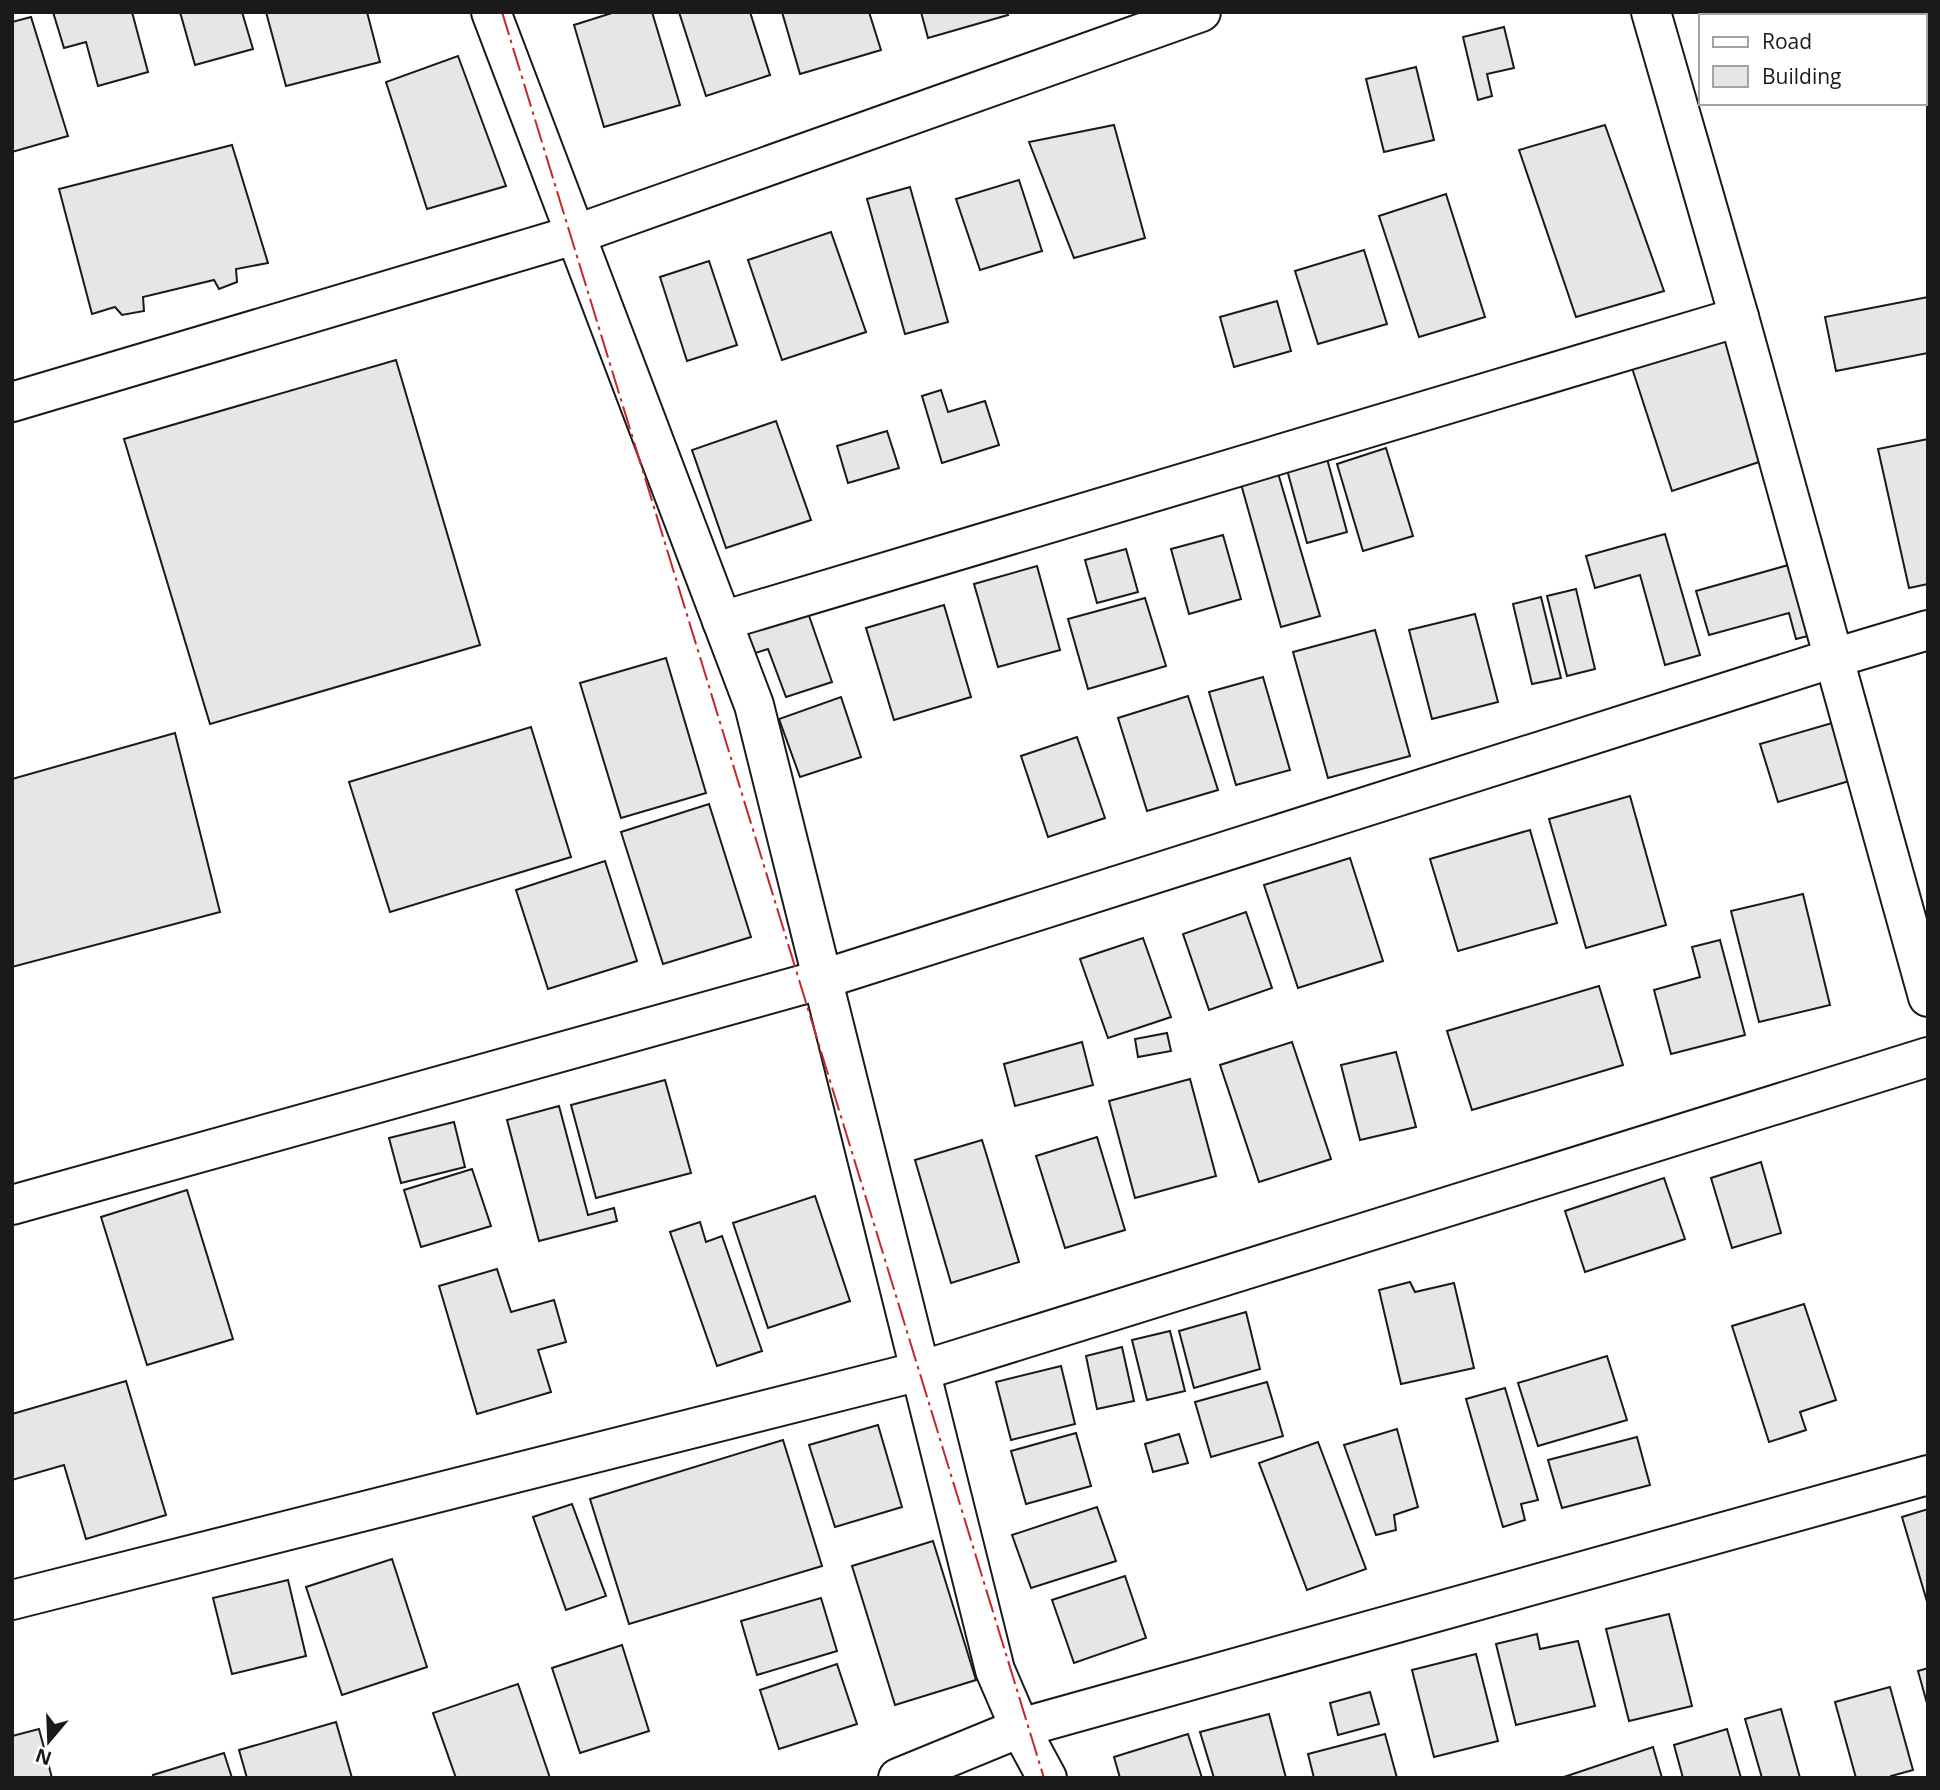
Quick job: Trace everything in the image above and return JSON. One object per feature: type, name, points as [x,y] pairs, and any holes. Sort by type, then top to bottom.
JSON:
[{"type":"street","points":[[491,12],[754,705],[995,1670],[1020,1728],[1047,1778]]},
{"type":"street","points":[[12,402],[574,235],[1201,12]]},
{"type":"street","points":[[1651,12],[1739,317],[1928,997]]},
{"type":"street","points":[[722,621],[1739,317]]},
{"type":"street","points":[[12,1205],[822,979],[1928,630]]},
{"type":"street","points":[[12,1600],[920,1371],[1928,1057]]},
{"type":"street","points":[[898,1778],[1020,1728],[1928,1475]]},
{"type":"building","points":[[53,12],[132,12],[148,72],[98,86],[86,42],[64,48]]},
{"type":"building","points":[[180,12],[242,12],[253,49],[195,65]]},
{"type":"building","points":[[266,12],[367,12],[380,62],[286,86]]},
{"type":"building","points":[[615,12],[652,12],[680,105],[604,127],[574,25]]},
{"type":"building","points":[[679,12],[750,12],[770,75],[706,96]]},
{"type":"building","points":[[782,12],[869,12],[881,50],[800,74]]},
{"type":"building","points":[[921,12],[1007,12],[1008,15],[928,38]]},
{"type":"building","points":[[31,17],[68,136],[12,152],[12,22]]},
{"type":"building","points":[[1504,27],[1514,68],[1487,74],[1492,96],[1478,100],[1463,37]]},
{"type":"building","points":[[458,56],[506,186],[427,209],[386,82]]},
{"type":"building","points":[[1416,67],[1434,140],[1384,152],[1366,79]]},
{"type":"building","points":[[1114,125],[1145,238],[1074,258],[1029,142]]},
{"type":"building","points":[[1605,125],[1664,291],[1576,317],[1519,150]]},
{"type":"building","points":[[232,145],[268,263],[236,269],[237,282],[219,289],[214,280],[143,297],[144,311],[122,315],[115,307],[92,314],[59,189]]},
{"type":"building","points":[[1019,180],[1042,251],[980,270],[956,199]]},
{"type":"building","points":[[910,187],[948,322],[905,334],[867,199]]},
{"type":"building","points":[[1446,194],[1485,317],[1419,337],[1379,216]]},
{"type":"building","points":[[831,232],[866,332],[782,360],[748,260]]},
{"type":"building","points":[[1364,250],[1387,324],[1318,344],[1295,271]]},
{"type":"building","points":[[709,261],[737,345],[687,361],[660,277]]},
{"type":"building","points":[[1928,297],[1928,353],[1836,371],[1825,317]]},
{"type":"building","points":[[1277,301],[1291,351],[1234,367],[1220,317]]},
{"type":"building","points":[[1731,333],[1771,458],[1672,491],[1631,365]]},
{"type":"building","points":[[396,360],[480,645],[210,724],[124,439]]},
{"type":"building","points":[[941,390],[948,412],[985,401],[999,445],[942,463],[922,396]]},
{"type":"building","points":[[776,421],[811,520],[726,548],[692,450]]},
{"type":"building","points":[[887,431],[899,468],[848,483],[837,446]]},
{"type":"building","points":[[1928,439],[1928,584],[1909,588],[1878,449]]},
{"type":"building","points":[[1386,448],[1413,536],[1363,551],[1337,464]]},
{"type":"building","points":[[1326,455],[1347,532],[1307,543],[1286,466]]},
{"type":"building","points":[[1278,473],[1320,616],[1281,627],[1241,484]]},
{"type":"building","points":[[1665,534],[1700,655],[1665,665],[1640,575],[1595,588],[1586,556]]},
{"type":"building","points":[[1223,535],[1241,599],[1189,614],[1171,549]]},
{"type":"building","points":[[1126,549],[1138,592],[1097,603],[1085,560]]},
{"type":"building","points":[[1799,562],[1820,633],[1796,639],[1789,613],[1709,635],[1696,591]]},
{"type":"building","points":[[1037,566],[1060,650],[998,667],[974,584]]},
{"type":"building","points":[[1576,589],[1595,669],[1567,676],[1547,596]]},
{"type":"building","points":[[1541,597],[1561,678],[1532,684],[1513,604]]},
{"type":"building","points":[[1145,598],[1166,666],[1088,689],[1068,619]]},
{"type":"building","points":[[944,605],[971,697],[894,720],[866,628]]},
{"type":"building","points":[[807,610],[832,682],[786,697],[768,649],[743,657],[736,634]]},
{"type":"building","points":[[1475,614],[1498,702],[1432,719],[1409,630]]},
{"type":"building","points":[[1375,630],[1410,756],[1328,778],[1293,652]]},
{"type":"building","points":[[666,658],[706,793],[621,818],[580,683]]},
{"type":"building","points":[[1263,677],[1290,770],[1236,785],[1209,692]]},
{"type":"building","points":[[1188,696],[1218,790],[1147,811],[1118,718]]},
{"type":"building","points":[[841,697],[861,757],[800,777],[779,719]]},
{"type":"building","points":[[1839,721],[1856,779],[1778,802],[1760,744]]},
{"type":"building","points":[[531,727],[571,857],[390,912],[349,782]]},
{"type":"building","points":[[175,733],[220,912],[12,967],[12,779]]},
{"type":"building","points":[[1077,737],[1105,818],[1048,837],[1021,756]]},
{"type":"building","points":[[1630,796],[1666,925],[1586,948],[1549,819]]},
{"type":"building","points":[[709,804],[751,937],[663,964],[621,832]]},
{"type":"building","points":[[1530,830],[1557,923],[1458,951],[1430,859]]},
{"type":"building","points":[[1350,858],[1383,961],[1298,988],[1264,885]]},
{"type":"building","points":[[605,861],[637,961],[548,989],[516,890]]},
{"type":"building","points":[[1803,894],[1830,1005],[1759,1022],[1731,911]]},
{"type":"building","points":[[1246,912],[1272,988],[1209,1010],[1183,934]]},
{"type":"building","points":[[1143,938],[1171,1017],[1108,1038],[1080,959]]},
{"type":"building","points":[[1720,940],[1745,1035],[1671,1054],[1654,990],[1700,977],[1692,947]]},
{"type":"building","points":[[1599,986],[1623,1065],[1472,1110],[1447,1031]]},
{"type":"building","points":[[1167,1033],[1171,1051],[1138,1057],[1135,1039]]},
{"type":"building","points":[[1082,1042],[1093,1085],[1015,1106],[1004,1064]]},
{"type":"building","points":[[1292,1042],[1331,1159],[1259,1182],[1220,1065]]},
{"type":"building","points":[[1396,1052],[1416,1127],[1360,1140],[1341,1065]]},
{"type":"building","points":[[1190,1079],[1216,1176],[1135,1198],[1109,1101]]},
{"type":"building","points":[[665,1080],[691,1173],[596,1198],[571,1105]]},
{"type":"building","points":[[559,1106],[588,1215],[614,1208],[617,1221],[539,1241],[507,1120]]},
{"type":"building","points":[[454,1122],[465,1167],[401,1183],[389,1138]]},
{"type":"building","points":[[1097,1137],[1125,1230],[1065,1248],[1036,1156]]},
{"type":"building","points":[[982,1140],[1019,1262],[951,1283],[915,1160]]},
{"type":"building","points":[[1761,1162],[1781,1233],[1732,1248],[1711,1178]]},
{"type":"building","points":[[472,1169],[491,1226],[421,1247],[404,1190]]},
{"type":"building","points":[[1664,1178],[1685,1239],[1585,1272],[1565,1211]]},
{"type":"building","points":[[187,1190],[233,1339],[147,1365],[101,1217]]},
{"type":"building","points":[[815,1196],[850,1301],[768,1328],[733,1223]]},
{"type":"building","points":[[700,1222],[706,1242],[722,1236],[762,1351],[717,1366],[670,1232]]},
{"type":"building","points":[[497,1269],[511,1312],[554,1300],[566,1342],[538,1350],[551,1392],[477,1414],[439,1286]]},
{"type":"building","points":[[1410,1282],[1415,1292],[1454,1283],[1474,1368],[1401,1384],[1379,1290]]},
{"type":"building","points":[[1804,1304],[1836,1400],[1800,1412],[1806,1430],[1769,1442],[1732,1326]]},
{"type":"building","points":[[1246,1312],[1260,1369],[1194,1388],[1179,1331]]},
{"type":"building","points":[[1170,1331],[1185,1391],[1147,1400],[1132,1340]]},
{"type":"building","points":[[1122,1347],[1134,1401],[1097,1409],[1086,1356]]},
{"type":"building","points":[[1607,1356],[1627,1420],[1538,1446],[1518,1383]]},
{"type":"building","points":[[1061,1366],[1075,1424],[1011,1440],[996,1382]]},
{"type":"building","points":[[126,1381],[166,1515],[86,1539],[64,1465],[12,1480],[12,1414]]},
{"type":"building","points":[[1267,1382],[1283,1436],[1211,1457],[1195,1402]]},
{"type":"building","points":[[1505,1388],[1538,1500],[1521,1504],[1525,1520],[1503,1527],[1466,1399]]},
{"type":"building","points":[[878,1425],[902,1507],[835,1527],[809,1445]]},
{"type":"building","points":[[1397,1429],[1418,1507],[1394,1515],[1396,1530],[1376,1535],[1344,1445]]},
{"type":"building","points":[[1076,1433],[1091,1486],[1026,1504],[1011,1451]]},
{"type":"building","points":[[1179,1434],[1188,1463],[1153,1472],[1145,1444]]},
{"type":"building","points":[[1637,1437],[1650,1485],[1562,1508],[1548,1460]]},
{"type":"building","points":[[783,1440],[822,1566],[629,1624],[590,1499]]},
{"type":"building","points":[[1318,1442],[1366,1569],[1307,1590],[1259,1463]]},
{"type":"building","points":[[572,1504],[606,1596],[566,1610],[533,1517]]},
{"type":"building","points":[[1097,1507],[1116,1561],[1031,1588],[1012,1535]]},
{"type":"building","points":[[1928,1509],[1928,1605],[1902,1517]]},
{"type":"building","points":[[933,1541],[976,1680],[895,1705],[852,1566]]},
{"type":"building","points":[[392,1559],[427,1667],[342,1695],[306,1587]]},
{"type":"building","points":[[1125,1576],[1146,1638],[1074,1663],[1052,1600]]},
{"type":"building","points":[[288,1580],[306,1656],[232,1674],[213,1598]]},
{"type":"building","points":[[821,1598],[837,1651],[757,1675],[741,1621]]},
{"type":"building","points":[[1669,1614],[1692,1706],[1629,1721],[1606,1629]]},
{"type":"building","points":[[1537,1634],[1540,1649],[1578,1641],[1595,1706],[1516,1725],[1496,1644]]},
{"type":"building","points":[[622,1645],[649,1731],[580,1753],[552,1668]]},
{"type":"building","points":[[1476,1654],[1498,1741],[1434,1757],[1412,1670]]},
{"type":"building","points":[[837,1664],[857,1724],[779,1749],[760,1690]]},
{"type":"building","points":[[1928,1668],[1928,1707],[1918,1671]]},
{"type":"building","points":[[518,1684],[550,1778],[456,1778],[433,1713]]},
{"type":"building","points":[[1890,1687],[1913,1770],[1891,1778],[1856,1778],[1835,1702]]},
{"type":"building","points":[[1370,1692],[1379,1724],[1338,1735],[1330,1703]]},
{"type":"building","points":[[1781,1709],[1800,1778],[1762,1778],[1745,1719]]},
{"type":"building","points":[[1269,1714],[1286,1778],[1214,1778],[1200,1732]]},
{"type":"building","points":[[336,1722],[352,1778],[247,1778],[239,1750]]},
{"type":"building","points":[[39,1729],[52,1778],[12,1778],[12,1736]]},
{"type":"building","points":[[1727,1729],[1741,1778],[1683,1778],[1674,1745]]},
{"type":"building","points":[[1188,1734],[1202,1778],[1120,1778],[1114,1757]]},
{"type":"building","points":[[1385,1734],[1397,1778],[1314,1778],[1308,1754]]},
{"type":"building","points":[[1653,1747],[1662,1778],[1561,1778]]},
{"type":"building","points":[[224,1753],[232,1778],[154,1778],[153,1775]]},
{"type":"power","points":[[502,12],[1044,1778]]}]
